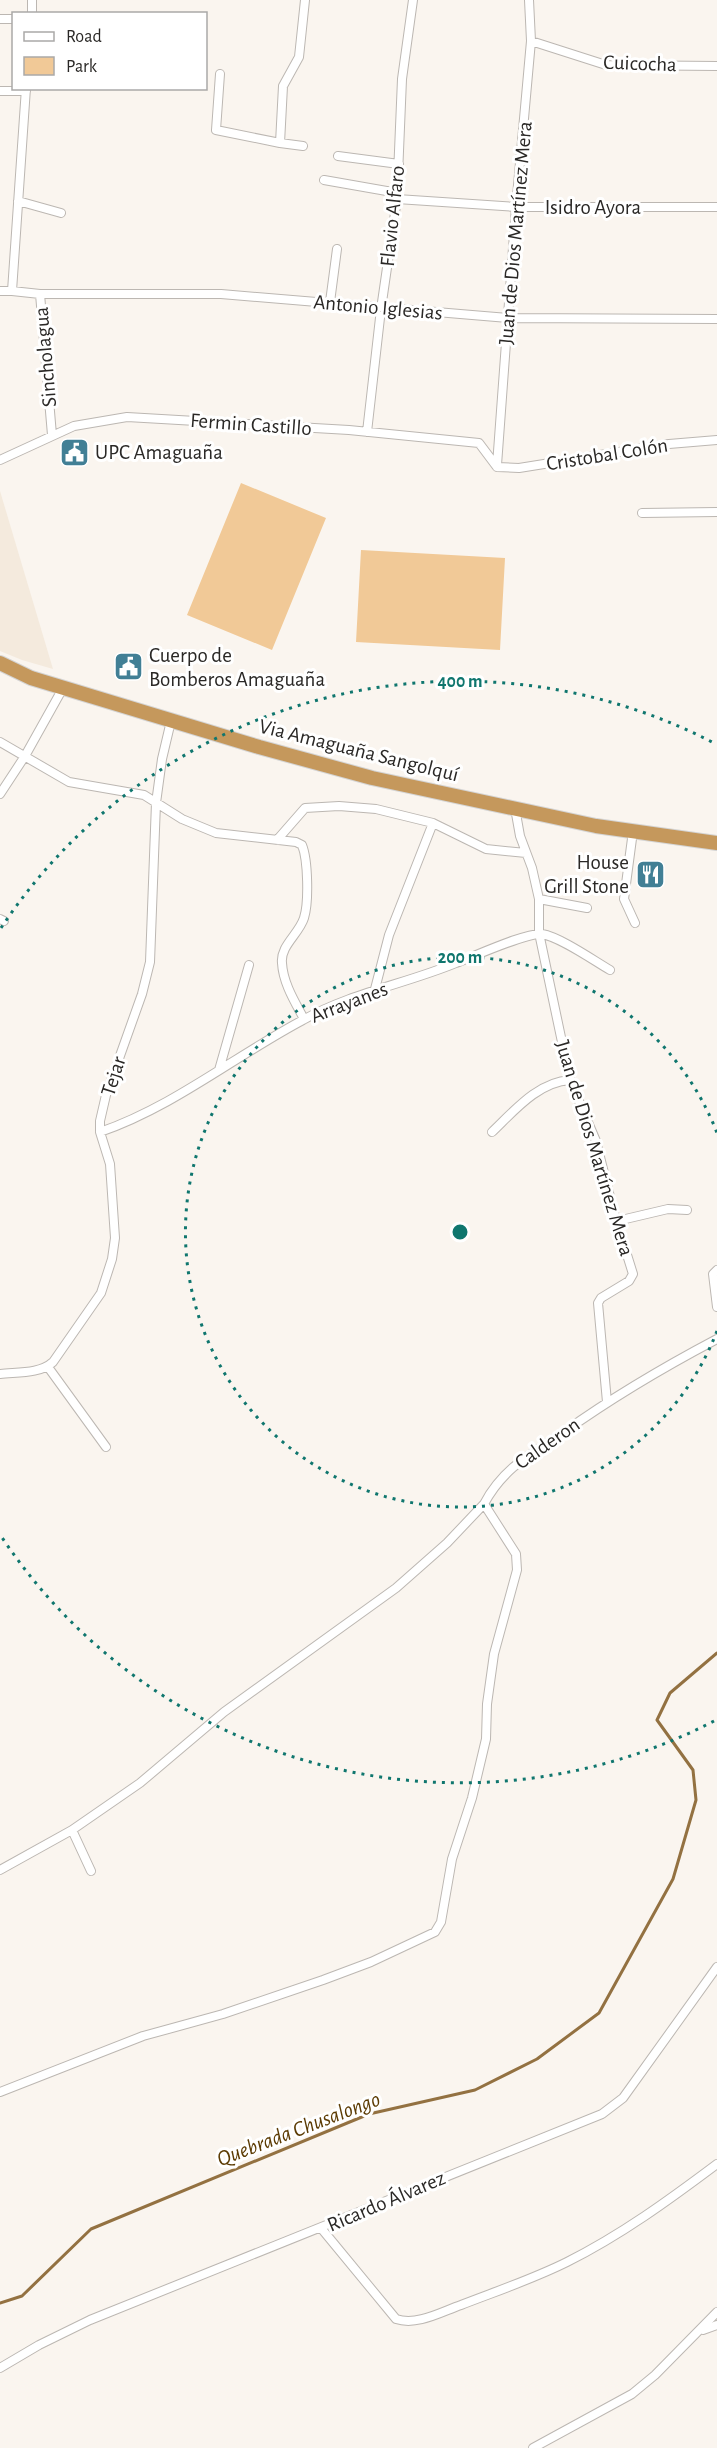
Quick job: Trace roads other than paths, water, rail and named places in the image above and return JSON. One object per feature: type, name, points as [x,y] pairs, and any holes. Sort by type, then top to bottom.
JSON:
[{"type":"highway","name":"Via Amaguaña Sangolquí","points":[[0,663],[31,678],[63,688],[372,778],[597,826],[717,843]]},
{"type":"street","points":[[280,143],[283,86],[299,57],[305,0]]},
{"type":"street","name":"Flavio Alfaro","points":[[367,432],[397,196],[402,79],[413,0]]},
{"type":"street","name":"Juan de Dios Martínez Mera","points":[[497,467],[497,444],[531,41],[529,0]]},
{"type":"street","name":"Cuicocha","points":[[531,41],[606,65],[717,66]]},
{"type":"street","points":[[220,74],[216,130],[303,146]]},
{"type":"street","points":[[0,91],[26,90]]},
{"type":"street","name":"Sincholagua","points":[[26,90],[12,291],[40,294],[52,435]]},
{"type":"street","points":[[338,156],[399,164]]},
{"type":"street","name":"Isidro Ayora","points":[[324,180],[397,196],[516,207],[717,207]]},
{"type":"street","points":[[18,201],[61,213]]},
{"type":"street","points":[[330,302],[337,249]]},
{"type":"street","points":[[0,291],[12,291]]},
{"type":"street","name":"Antonio Iglesias","points":[[40,294],[221,294],[508,318],[717,319]]},
{"type":"street","name":"Fermin Castillo","points":[[0,460],[52,435],[95,421],[127,417],[367,432],[497,444]]},
{"type":"street","name":"Cristobal Colón","points":[[497,467],[519,468],[669,444],[717,440]]},
{"type":"street","points":[[479,442],[497,467]]},
{"type":"street","points":[[642,513],[717,512]]},
{"type":"street","points":[[0,794],[25,756],[63,688]]},
{"type":"street","name":"Tejar","points":[[48,1367],[101,1293],[112,1259],[114,1238],[111,1172],[100,1132],[100,1121],[106,1095],[142,994],[150,962],[156,803],[162,759],[171,721]]},
{"type":"street","points":[[0,741],[69,782],[136,793],[182,819],[216,833],[296,842],[302,845],[305,917],[286,947],[281,962],[289,989],[304,1019]]},
{"type":"street","points":[[277,840],[300,811],[309,807],[339,806],[376,809],[433,823],[480,847],[526,853]]},
{"type":"street","name":"Juan de Dios Martínez Mera","points":[[515,808],[539,899],[539,933],[570,1080],[596,1141],[633,1277],[600,1298],[598,1303],[607,1402]]},
{"type":"street","points":[[375,989],[389,934],[433,823]]},
{"type":"street","points":[[633,831],[624,899],[636,923]]},
{"type":"street","points":[[539,899],[587,908]]},
{"type":"street","points":[[539,933],[551,937],[610,970]]},
{"type":"street","name":"Arrayanes","points":[[100,1132],[119,1126],[159,1105],[304,1019],[375,989],[428,975],[539,933]]},
{"type":"street","points":[[219,1070],[249,965]]},
{"type":"street","points":[[492,1132],[537,1092],[558,1081],[570,1080]]},
{"type":"street","points":[[617,1221],[668,1209],[687,1210]]},
{"type":"street","points":[[717,1270],[713,1274],[717,1306]]},
{"type":"street","name":"Calderon","points":[[0,1870],[72,1830],[140,1783],[250,1692],[396,1588],[447,1543],[484,1504],[494,1485],[515,1464],[607,1402],[717,1339]]},
{"type":"street","points":[[0,1374],[48,1367],[106,1447]]},
{"type":"street","points":[[0,2092],[143,2036],[224,2013],[323,1980],[371,1962],[435,1932],[441,1922],[452,1859],[472,1798],[486,1738],[487,1704],[494,1654],[517,1570],[516,1554],[484,1504]]},
{"type":"street","points":[[72,1830],[91,1871]]},
{"type":"street","name":"Ricardo Álvarez","points":[[0,2368],[90,2320],[603,2114],[623,2098],[717,1967]]},
{"type":"street","points":[[321,2228],[396,2319],[404,2322],[423,2319],[507,2288],[568,2261],[632,2224],[717,2164]]},
{"type":"street","points":[[533,2448],[632,2394],[702,2330],[717,2312]]},
{"type":"street","points":[[702,2330],[717,2325]]},
{"type":"waterway","name":"Quebrada Chusalongo","points":[[0,2303],[22,2296],[91,2229],[369,2114],[475,2090],[537,2059],[599,2013],[673,1879],[696,1800],[693,1770],[657,1720],[670,1693],[717,1653]]},
{"type":"place","name":"UPC Amaguaña","points":[[74,452]]},
{"type":"place","name":"Cuerpo de Bomberos Amaguaña","points":[[128,667]]},
{"type":"place","name":"House Grill Stone","points":[[650,874]]}]
